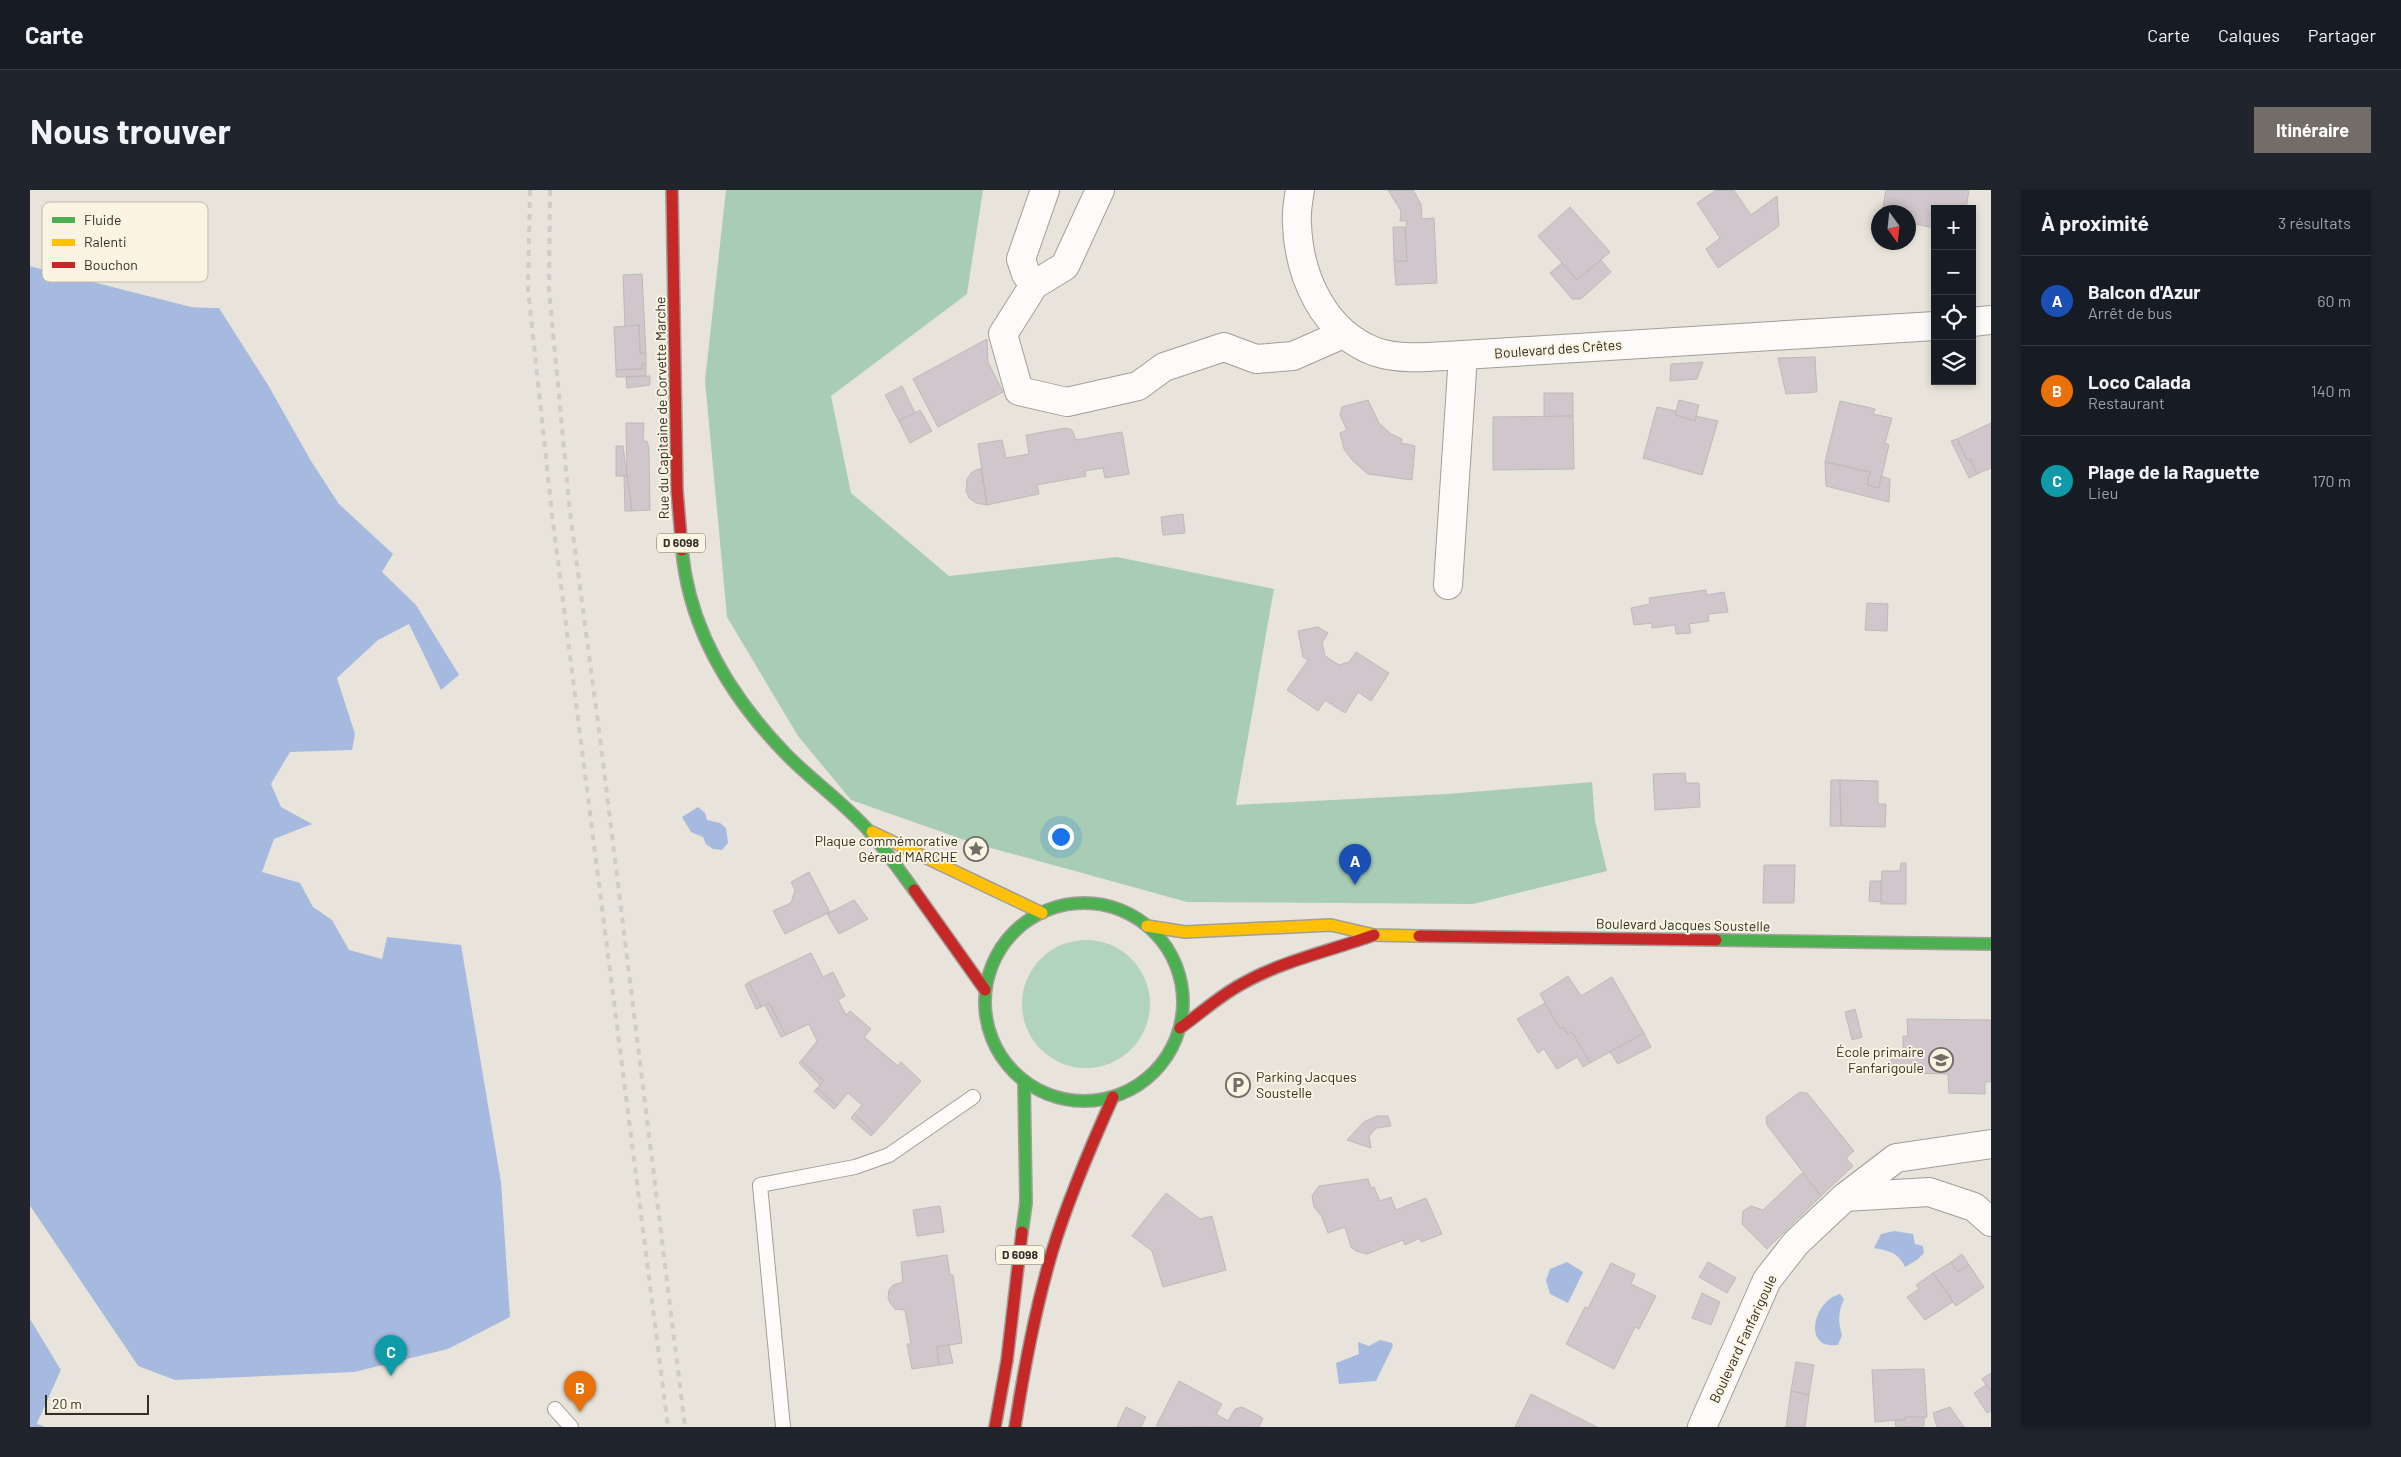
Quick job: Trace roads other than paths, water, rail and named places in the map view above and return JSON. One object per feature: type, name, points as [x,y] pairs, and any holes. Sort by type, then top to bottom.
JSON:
[{"type":"main road","name":"Rue du Capitaine de Corvette Marche","points":[[672,190],[677,490],[683,560],[689,595],[698,624],[713,657],[759,724],[785,753],[868,830],[932,913],[985,990]]},
{"type":"main road","name":"Rue du Capitaine de Corvette Marche","points":[[868,830],[1042,912]]},
{"type":"main road","points":[[1069,904],[1096,904],[1123,911],[1147,926],[1162,942],[1170,955],[1181,983],[1183,1006],[1180,1028],[1166,1058],[1143,1082],[1113,1097],[1090,1101],[1067,1100],[1044,1093],[1024,1081],[1004,1062],[991,1038],[985,1011],[985,990],[997,954],[1016,930],[1042,912],[1069,904]]},
{"type":"main road","name":"Boulevard Jacques Soustelle","points":[[1147,926],[1185,932],[1331,925],[1374,935],[1991,944]]},
{"type":"main road","name":"Boulevard Jacques Soustelle","points":[[1180,1028],[1247,981],[1293,961],[1335,950],[1374,935]]},
{"type":"main road","name":"D 6098","points":[[994,1427],[1007,1360],[1026,1203],[1024,1081]]},
{"type":"main road","name":"D 6098","points":[[1015,1427],[1026,1362],[1046,1274],[1071,1197],[1113,1097]]},
{"type":"street","points":[[1034,285],[1026,274],[1022,259],[1045,190]]},
{"type":"street","points":[[1100,190],[1065,266],[1034,285],[1002,334],[1019,391],[1067,402],[1138,386],[1164,367],[1224,347],[1256,359],[1293,356],[1343,334]]},
{"type":"street","name":"Boulevard des Crêtes","points":[[1300,190],[1296,223],[1300,255],[1308,284],[1325,312],[1343,334],[1376,352],[1405,357],[1463,355],[1931,326]]},
{"type":"street","points":[[1976,322],[1991,320]]},
{"type":"street","points":[[1448,585],[1463,355]]},
{"type":"street","name":"Boulevard Fanfarigoule","points":[[1702,1427],[1767,1280],[1796,1243],[1845,1197],[1896,1158],[1991,1144]]},
{"type":"street","points":[[1845,1197],[1929,1192],[1974,1207],[1991,1222]]},
{"type":"lane","points":[[783,1427],[760,1185],[855,1167],[889,1155],[973,1097]]},
{"type":"lane","points":[[555,1409],[571,1427]]},
{"type":"water","points":[[30,266],[42,269],[42,282],[93,282],[192,307],[219,308],[268,385],[311,461],[339,504],[393,554],[382,572],[416,605],[459,675],[441,690],[409,624],[378,640],[337,678],[355,734],[352,750],[290,752],[271,784],[281,807],[312,824],[274,839],[262,872],[300,883],[313,907],[332,920],[349,950],[382,959],[387,937],[461,945],[501,1182],[510,1317],[448,1349],[354,1372],[175,1380],[138,1366],[30,1206]]},
{"type":"water","points":[[698,807],[705,813],[707,820],[720,823],[726,828],[728,843],[722,850],[713,849],[706,844],[703,837],[691,832],[682,817]]},
{"type":"water","points":[[1894,1231],[1913,1234],[1915,1244],[1923,1246],[1924,1253],[1905,1267],[1896,1255],[1889,1251],[1874,1248],[1881,1234]]},
{"type":"water","points":[[1567,1262],[1583,1272],[1568,1303],[1550,1294],[1546,1280],[1550,1269]]},
{"type":"water","points":[[1840,1294],[1844,1299],[1839,1317],[1842,1335],[1838,1345],[1827,1345],[1819,1340],[1815,1324],[1823,1306],[1831,1298]]},
{"type":"water","points":[[30,1319],[61,1370],[37,1423],[45,1427],[30,1427]]},
{"type":"water","points":[[1380,1340],[1392,1343],[1393,1346],[1376,1381],[1339,1384],[1336,1363],[1359,1354],[1358,1342],[1369,1346]]},
{"type":"railway","points":[[530,190],[528,289],[552,514],[668,1427]]},
{"type":"railway","points":[[550,190],[549,290],[570,512],[600,738],[685,1427]]},
{"type":"place","name":"Plaque commémorative Géraud MARCHE","points":[[976,849]]},
{"type":"place","name":"Balcon d'Azur","points":[[1355,885]]},
{"type":"place","name":"École primaire Fanfarigoule","points":[[1941,1060]]},
{"type":"place","name":"Parking Jacques Soustelle","points":[[1238,1085]]},
{"type":"place","name":"Plage de la Raguette","points":[[391,1376]]},
{"type":"place","name":"Loco Calada","points":[[580,1412]]}]
